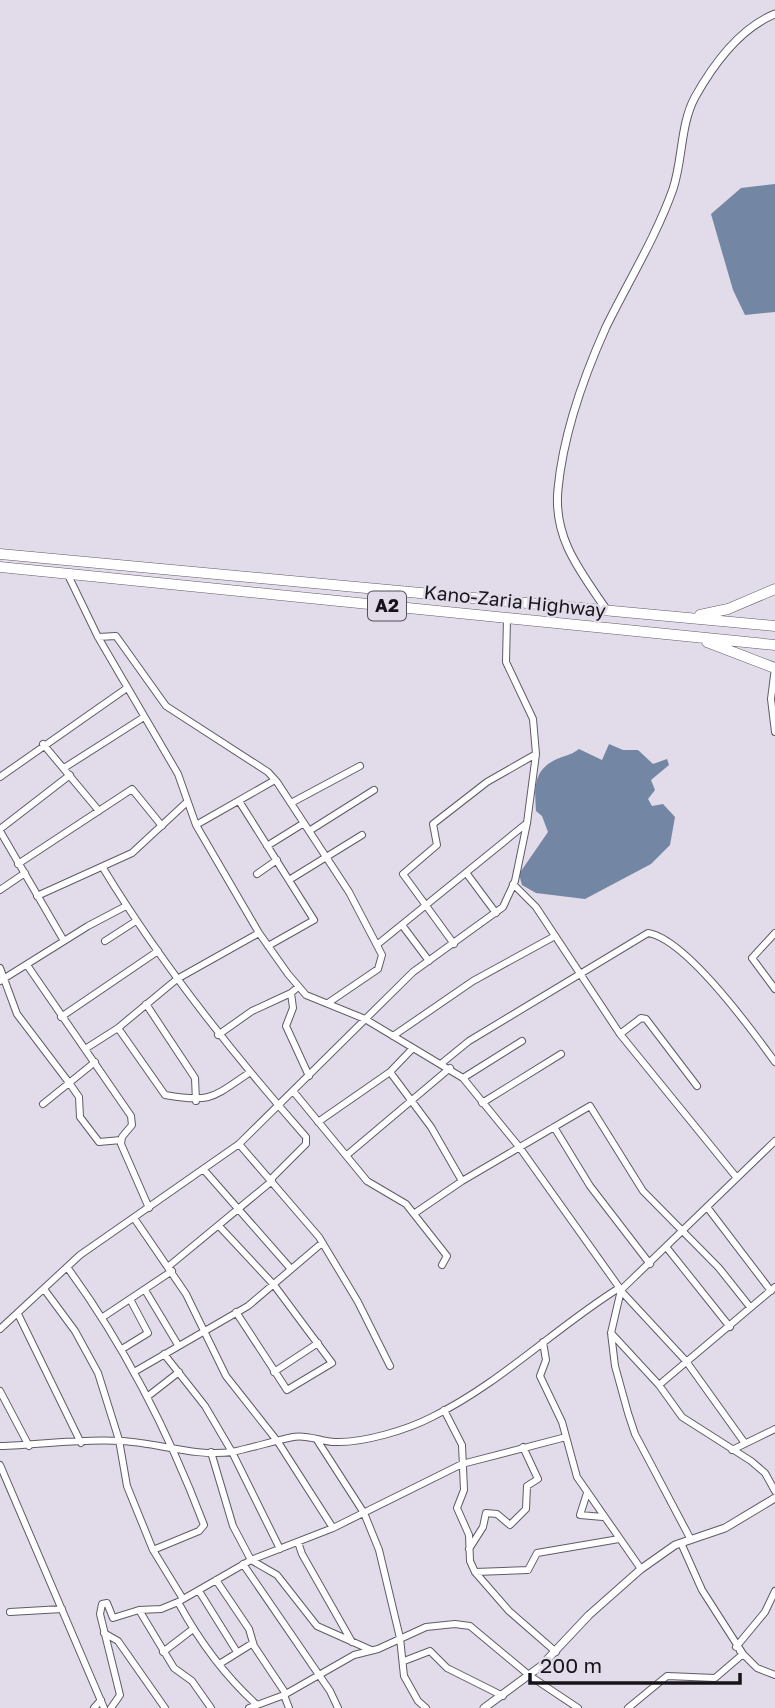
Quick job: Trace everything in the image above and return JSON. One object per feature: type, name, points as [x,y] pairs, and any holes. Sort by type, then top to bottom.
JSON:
[{"type":"highway","name":"Kano-Zaria Highway","points":[[0,554],[775,626]]},
{"type":"highway","name":"Kano-Zaria Highway","points":[[0,567],[775,645]]},
{"type":"highway","points":[[689,618],[728,610],[775,589]]},
{"type":"highway","points":[[690,636],[775,668]]},
{"type":"street","points":[[606,609],[574,563],[560,528],[558,489],[572,421],[605,330],[672,191],[687,117],[694,98],[730,48],[754,26],[775,14]]},
{"type":"street","points":[[68,573],[98,637],[178,774],[196,825],[259,933],[298,987],[306,995],[365,1019],[463,1078],[520,1148],[620,1290],[686,1362],[744,1442]]},
{"type":"street","points":[[0,1329],[67,1267],[239,1144],[365,1019],[429,961],[496,913],[508,899],[527,823],[536,754],[533,719],[506,662],[507,618]]},
{"type":"street","points":[[98,637],[116,636],[166,706],[275,780],[327,858],[382,955],[378,969],[328,1003]]},
{"type":"street","points":[[775,668],[771,699],[775,732]]},
{"type":"street","points":[[0,777],[43,744],[127,688]]},
{"type":"street","points":[[64,768],[144,717]]},
{"type":"street","points":[[43,744],[99,811]]},
{"type":"street","points":[[454,944],[402,876],[437,845],[433,824],[487,782],[536,754]]},
{"type":"street","points":[[291,803],[360,766]]},
{"type":"street","points":[[64,940],[0,830],[70,775]]},
{"type":"street","points":[[196,825],[275,780]]},
{"type":"street","points":[[18,864],[130,789],[135,789],[162,826]]},
{"type":"street","points":[[309,831],[374,790]]},
{"type":"street","points":[[239,801],[314,920],[268,946]]},
{"type":"street","points":[[37,896],[132,853],[187,802]]},
{"type":"street","points":[[267,846],[303,823]]},
{"type":"street","points":[[378,944],[527,823]]},
{"type":"street","points":[[289,880],[362,835]]},
{"type":"street","points":[[257,874],[276,860]]},
{"type":"street","points":[[103,868],[136,921],[218,1035],[307,1140],[271,1181],[241,1209],[145,1290],[103,1317]]},
{"type":"street","points":[[0,890],[24,873]]},
{"type":"street","points":[[467,874],[496,913]]},
{"type":"street","points":[[513,884],[536,907],[620,1034],[737,1178]]},
{"type":"street","points":[[3,980],[64,940],[127,906]]},
{"type":"street","points":[[104,941],[136,921]]},
{"type":"street","points":[[402,925],[429,961]]},
{"type":"street","points":[[85,1049],[118,1028],[177,979],[259,933]]},
{"type":"street","points":[[442,1063],[469,1041],[580,975],[643,933],[660,936],[704,973],[775,1062]]},
{"type":"street","points":[[775,933],[752,958],[775,989]]},
{"type":"street","points":[[393,1037],[473,981],[555,936]]},
{"type":"street","points":[[61,1017],[158,951]]},
{"type":"street","points":[[27,965],[131,1116],[132,1125],[121,1140]]},
{"type":"street","points":[[0,968],[17,1014],[79,1097],[80,1116],[97,1140],[121,1140]]},
{"type":"street","points":[[218,1035],[252,1011],[298,987]]},
{"type":"street","points":[[291,993],[293,1008],[287,1018],[288,1035],[309,1076]]},
{"type":"street","points":[[146,1004],[195,1078],[196,1101]]},
{"type":"street","points":[[620,1034],[641,1018],[646,1019],[697,1086]]},
{"type":"street","points":[[118,1028],[162,1092],[196,1101],[210,1099],[249,1073]]},
{"type":"street","points":[[463,1078],[523,1041]]},
{"type":"street","points":[[318,1122],[390,1072],[413,1048]]},
{"type":"street","points":[[482,1103],[561,1054]]},
{"type":"street","points":[[43,1104],[95,1062]]},
{"type":"street","points":[[347,1156],[450,1068]]},
{"type":"street","points":[[390,1072],[413,1101],[462,1181]]},
{"type":"street","points":[[293,1091],[372,1186],[399,1199],[415,1213],[447,1256],[442,1265]]},
{"type":"street","points":[[415,1213],[462,1181],[590,1106],[643,1191],[719,1268],[750,1307]]},
{"type":"street","points":[[554,1127],[598,1198],[650,1264]]},
{"type":"street","points":[[121,1140],[149,1208]]},
{"type":"street","points":[[0,1446],[118,1440],[175,1450],[232,1452],[294,1437],[354,1442],[424,1421],[503,1374],[542,1342],[620,1290],[667,1248],[775,1141]]},
{"type":"street","points":[[239,1144],[322,1243],[390,1366]]},
{"type":"street","points":[[204,1170],[291,1269]]},
{"type":"street","points":[[659,1385],[773,1289],[708,1207]]},
{"type":"street","points":[[134,1218],[171,1269],[205,1330],[226,1376],[278,1442],[333,1528]]},
{"type":"street","points":[[219,1226],[274,1285],[332,1361],[331,1365],[287,1390],[236,1312]]},
{"type":"street","points":[[134,1372],[236,1312],[274,1285],[322,1243]]},
{"type":"street","points":[[667,1248],[730,1327]]},
{"type":"street","points":[[67,1267],[122,1349],[175,1450],[204,1528],[153,1549]]},
{"type":"street","points":[[44,1289],[75,1331],[98,1373],[118,1440],[124,1477],[153,1549],[193,1629],[242,1692],[257,1705]]},
{"type":"street","points":[[145,1290],[178,1345]]},
{"type":"street","points":[[620,1290],[611,1334],[615,1366],[631,1424],[690,1538]]},
{"type":"street","points":[[122,1349],[148,1333],[130,1299]]},
{"type":"street","points":[[18,1314],[81,1443]]},
{"type":"street","points":[[611,1334],[659,1385],[682,1417],[765,1473],[775,1491]]},
{"type":"street","points":[[542,1342],[546,1360],[540,1376],[560,1416],[577,1477],[641,1569]]},
{"type":"street","points":[[274,1372],[318,1343]]},
{"type":"street","points":[[164,1354],[205,1406],[232,1452],[280,1549]]},
{"type":"street","points":[[147,1397],[179,1372]]},
{"type":"street","points":[[0,1391],[29,1446]]},
{"type":"street","points":[[444,1410],[461,1440],[464,1490],[457,1508],[469,1535],[469,1549],[475,1572],[509,1611],[556,1652]]},
{"type":"street","points":[[732,1450],[775,1429]]},
{"type":"street","points":[[111,1708],[120,1695],[99,1608],[102,1604],[107,1603],[113,1618],[139,1610],[161,1609],[181,1601],[251,1560],[333,1528],[462,1464],[566,1437]]},
{"type":"street","points":[[317,1440],[364,1513],[382,1556],[408,1684],[426,1708]]},
{"type":"street","points":[[469,1549],[483,1527],[486,1513],[497,1514],[510,1525],[526,1509],[527,1486],[538,1479],[523,1447]]},
{"type":"street","points":[[211,1452],[233,1526],[251,1560],[277,1575],[317,1626],[373,1650]]},
{"type":"street","points":[[0,1465],[104,1708]]},
{"type":"street","points":[[587,1493],[580,1515],[603,1517]]},
{"type":"street","points":[[484,1708],[530,1676],[589,1615],[641,1569],[690,1538],[725,1528],[775,1498]]},
{"type":"street","points":[[475,1572],[528,1570],[537,1553],[619,1539]]},
{"type":"street","points":[[299,1542],[302,1554],[352,1642]]},
{"type":"street","points":[[628,1708],[667,1676],[709,1679],[722,1675],[743,1654],[736,1647],[702,1590],[681,1543]]},
{"type":"street","points":[[243,1564],[338,1708]]},
{"type":"street","points":[[216,1580],[252,1634],[253,1643],[285,1695],[289,1708]]},
{"type":"street","points":[[199,1591],[237,1652]]},
{"type":"street","points":[[736,1647],[765,1612],[775,1591]]},
{"type":"street","points":[[9,1612],[62,1609]]},
{"type":"street","points":[[139,1610],[174,1668],[203,1694],[211,1708]]},
{"type":"street","points":[[249,1708],[285,1695],[354,1655],[373,1650],[426,1627],[464,1624],[530,1676],[578,1708]]},
{"type":"street","points":[[163,1652],[193,1629]]},
{"type":"street","points":[[104,1633],[118,1640],[165,1708]]},
{"type":"street","points":[[221,1664],[253,1643]]},
{"type":"street","points":[[736,1647],[758,1668],[775,1675]]},
{"type":"street","points":[[404,1661],[430,1650],[447,1668],[503,1696]]},
{"type":"street","points":[[94,1708],[101,1700]]},
{"type":"water","points":[[775,184],[775,312],[745,315],[733,290],[711,214],[741,188]]},
{"type":"water","points":[[609,744],[623,750],[638,750],[653,764],[667,759],[669,765],[651,780],[655,790],[648,799],[652,806],[663,804],[675,817],[670,845],[651,864],[585,899],[536,893],[522,885],[519,874],[548,832],[542,816],[536,811],[535,790],[538,777],[553,761],[579,749],[602,760]]}]
